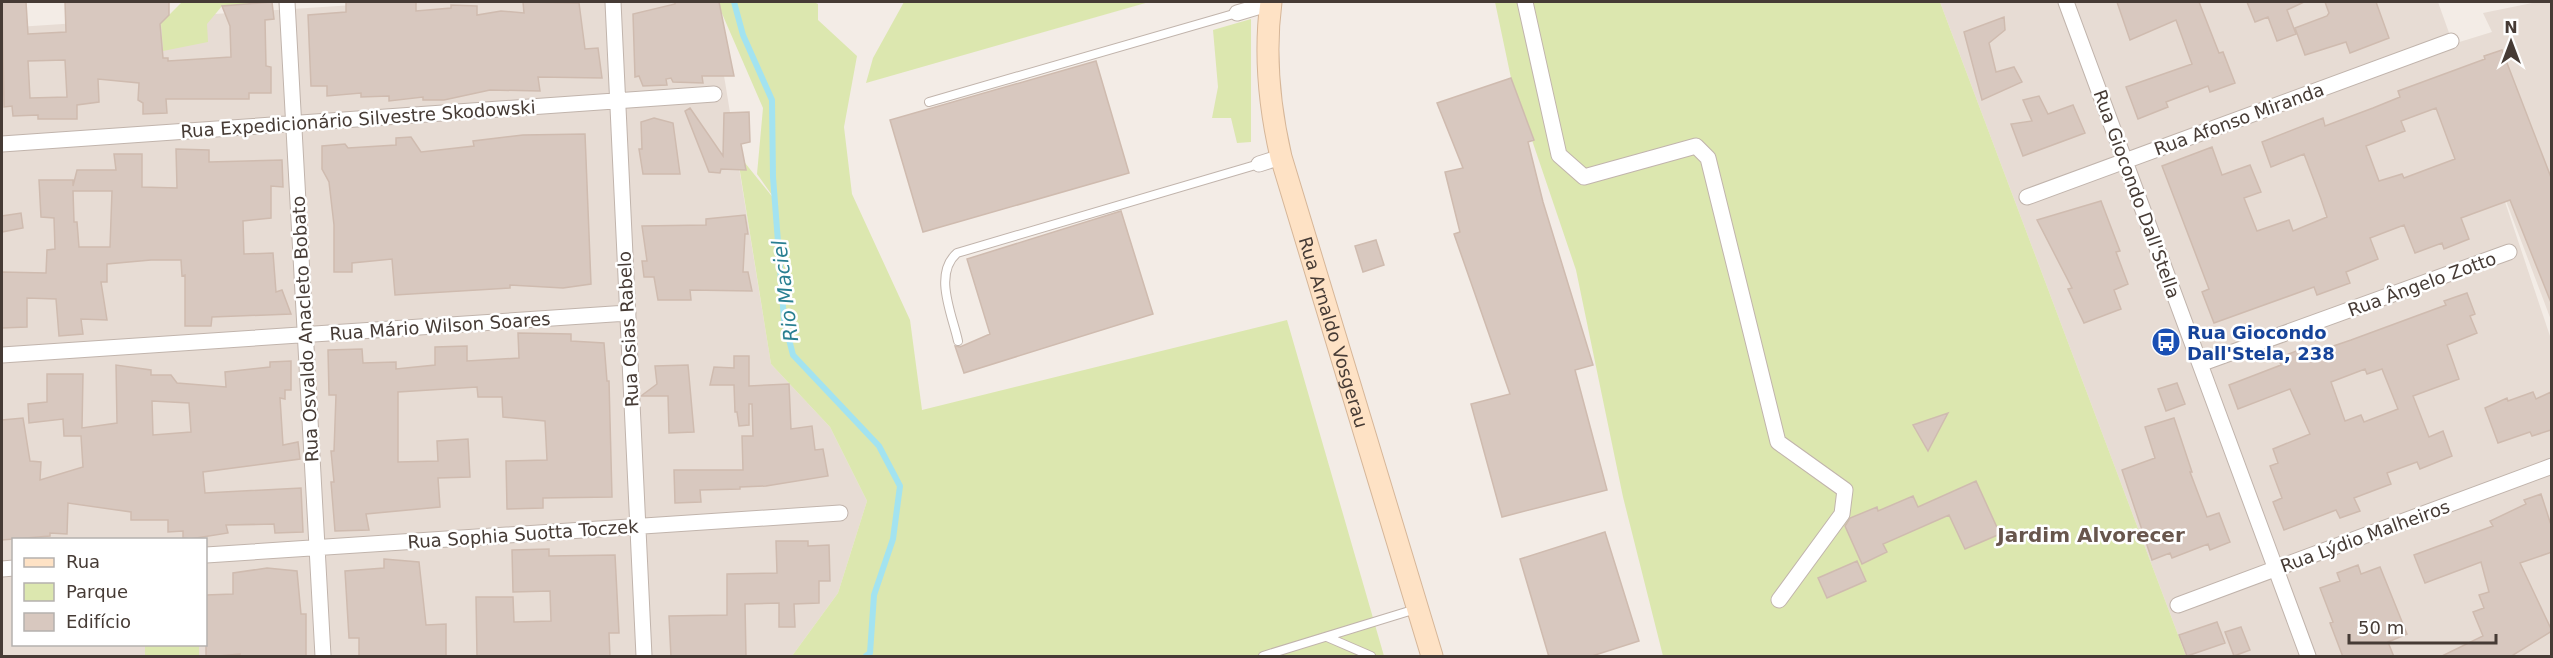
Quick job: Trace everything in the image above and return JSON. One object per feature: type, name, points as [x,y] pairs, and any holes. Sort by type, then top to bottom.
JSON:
[{"type":"street","name":"Rua Osvaldo Anacleto Bobato","points":[[287,2],[323,657]]},
{"type":"street","name":"Rua Osias Rabelo","points":[[613,2],[644,657]]},
{"type":"street","points":[[1237,13],[1271,2]]},
{"type":"street","name":"Rua Arnaldo Vosgerau","points":[[1271,2],[1268,79],[1272,118],[1281,157],[1432,657]]},
{"type":"street","points":[[1525,2],[1559,155],[1584,177],[1696,146],[1708,158],[1778,442],[1845,490],[1842,514],[1779,600]]},
{"type":"street","name":"Rua Giocondo Dall'Stella","points":[[2066,2],[2307,657]]},
{"type":"street","name":"Rua Afonso Miranda","points":[[2026,197],[2451,41]]},
{"type":"street","name":"Rua Expedicionário Silvestre Skodowski","points":[[2,144],[714,94]]},
{"type":"street","points":[[1259,164],[1281,157]]},
{"type":"street","name":"Rua Ângelo Zotto","points":[[2200,364],[2509,252]]},
{"type":"street","name":"Rua Mário Wilson Soares","points":[[2,355],[628,313]]},
{"type":"street","name":"Rua Lýdio Malheiros","points":[[2178,605],[2552,466]]},
{"type":"street","name":"Rua Sophia Suotta Toczek","points":[[207,555],[840,513]]},
{"type":"lane","points":[[928,102],[1237,13]]},
{"type":"lane","points":[[958,341],[944,276],[948,260],[957,253],[1259,164]]},
{"type":"lane","points":[[1263,657],[1417,609]]},
{"type":"lane","points":[[1327,637],[1371,657]]},
{"type":"shaded area","points":[[399,2],[712,2],[771,364],[830,427],[867,501],[838,593],[792,656],[2,656],[2,28]]},
{"type":"shaded area","name":"Jardim Alvorecer","points":[[1940,2],[2438,2],[2453,44],[2492,32],[2483,13],[2537,2],[2551,2],[2551,320],[2494,169],[2551,339],[2551,656],[2186,656]]},
{"type":"green space","points":[[182,2],[277,2],[222,6],[207,24],[208,42],[163,51],[161,23]]},
{"type":"green space","points":[[717,2],[814,2],[818,4],[818,20],[857,56],[844,127],[852,194],[910,320],[922,410],[1287,320],[1384,656],[792,656],[838,593],[867,501],[830,427],[771,364],[737,153],[779,205],[757,174],[763,108]]},
{"type":"green space","points":[[904,2],[1149,2],[866,83],[873,58]]},
{"type":"green space","points":[[1495,2],[1940,2],[2186,656],[1663,656],[1623,497],[1576,270],[1511,78]]},
{"type":"green space","points":[[1251,19],[1251,142],[1237,143],[1231,118],[1212,118],[1218,87],[1213,30]]},
{"type":"green space","points":[[145,646],[199,646],[199,656],[145,656]]},
{"type":"building","points":[[2,2],[26,2],[28,34],[66,32],[65,2],[169,2],[169,15],[160,24],[163,58],[168,58],[168,61],[231,57],[230,26],[222,6],[272,2],[274,19],[265,20],[266,66],[271,67],[271,93],[249,93],[249,99],[166,99],[167,113],[143,114],[143,103],[138,100],[139,83],[98,79],[99,102],[77,105],[77,119],[38,119],[38,115],[13,116],[12,106],[4,107]],"holes":[[[65,60],[67,97],[30,98],[28,61]]]},
{"type":"building","points":[[346,2],[416,2],[416,11],[451,8],[451,5],[477,6],[477,15],[501,11],[524,13],[523,2],[579,3],[585,49],[598,48],[602,78],[538,77],[540,91],[490,90],[444,100],[423,100],[423,97],[389,101],[389,96],[361,97],[361,93],[327,96],[327,86],[311,86],[308,15],[346,12]]},
{"type":"building","points":[[675,2],[719,2],[734,76],[702,76],[703,83],[673,82],[671,78],[666,79],[667,85],[643,86],[639,76],[635,77],[633,14],[675,4]]},
{"type":"building","points":[[2117,2],[2199,2],[2219,53],[2223,52],[2235,83],[2210,92],[2208,86],[2166,102],[2168,107],[2138,119],[2126,87],[2192,64],[2176,20],[2130,40]]},
{"type":"building","points":[[2247,2],[2304,2],[2287,10],[2296,34],[2277,41],[2268,17],[2255,22]]},
{"type":"building","points":[[2325,2],[2376,2],[2389,38],[2350,53],[2346,42],[2305,55],[2295,28],[2327,16],[2329,13]]},
{"type":"building","points":[[2004,17],[2005,30],[1989,43],[1996,72],[2014,67],[2022,82],[1982,100],[1964,32]]},
{"type":"building","points":[[2502,50],[2552,180],[2552,305],[2510,200],[2461,218],[2469,239],[2444,249],[2442,243],[2415,253],[2404,225],[2370,238],[2378,259],[2346,272],[2350,283],[2317,295],[2314,287],[2214,323],[2202,292],[2209,289],[2162,166],[2212,147],[2222,175],[2250,165],[2261,192],[2244,198],[2257,231],[2289,220],[2293,231],[2327,217],[2321,199],[2304,154],[2271,167],[2262,142],[2323,118],[2325,126],[2373,108],[2400,97],[2398,91],[2485,59],[2484,56]],"holes":[[[2436,108],[2455,159],[2404,178],[2402,174],[2379,181],[2366,146],[2405,131],[2401,121]]]},
{"type":"building","points":[[1096,61],[1129,173],[923,232],[890,120]]},
{"type":"building","points":[[1511,78],[1534,140],[1528,142],[1543,202],[1593,365],[1575,370],[1607,490],[1502,517],[1471,404],[1510,394],[1454,234],[1460,232],[1445,172],[1463,168],[1437,103]]},
{"type":"building","points":[[2039,96],[2048,114],[2073,105],[2085,133],[2023,156],[2011,124],[2032,121],[2023,100]]},
{"type":"building","points":[[690,108],[723,156],[724,113],[749,112],[750,142],[741,144],[746,170],[721,169],[720,173],[709,172],[685,111]]},
{"type":"building","points":[[654,118],[673,123],[680,174],[643,174],[639,149],[642,149],[641,122]]},
{"type":"building","points":[[585,134],[591,284],[563,288],[510,285],[510,288],[395,295],[392,259],[352,263],[352,272],[334,272],[334,225],[329,182],[322,169],[322,146],[345,144],[348,148],[396,145],[396,138],[411,137],[421,152],[474,146],[473,141],[523,135]]},
{"type":"building","points":[[176,149],[209,150],[209,162],[282,160],[283,187],[271,186],[271,218],[243,221],[244,254],[273,253],[276,292],[282,290],[291,314],[212,317],[211,326],[185,326],[185,275],[182,276],[181,260],[151,260],[107,264],[107,282],[101,282],[107,320],[81,319],[83,334],[59,336],[56,299],[27,298],[27,327],[2,328],[2,272],[46,273],[47,250],[55,249],[54,218],[41,217],[39,180],[73,180],[73,186],[77,170],[116,170],[114,154],[142,154],[142,187],[177,188]],"holes":[[[73,191],[112,191],[110,247],[79,247],[77,222],[74,222]]]},
{"type":"building","points":[[2101,201],[2120,251],[2116,252],[2128,284],[2114,290],[2121,309],[2084,323],[2068,289],[2072,288],[2037,220]]},
{"type":"building","points":[[1121,211],[1153,314],[964,373],[955,346],[960,347],[990,334],[967,259]]},
{"type":"building","points":[[21,213],[23,228],[2,232],[2,216]]},
{"type":"building","points":[[745,215],[748,234],[745,234],[743,272],[748,272],[752,291],[690,290],[691,300],[658,300],[654,277],[644,277],[642,261],[647,261],[642,226],[706,225],[706,219]]},
{"type":"building","points":[[1376,240],[1384,265],[1363,272],[1355,246]]},
{"type":"building","points":[[2467,293],[2475,314],[2470,316],[2477,333],[2447,345],[2459,379],[2413,396],[2429,437],[2443,431],[2452,456],[2420,469],[2417,462],[2387,473],[2391,484],[2354,498],[2360,511],[2340,518],[2336,510],[2284,530],[2273,502],[2282,498],[2270,466],[2278,463],[2273,449],[2310,434],[2290,389],[2238,409],[2229,385],[2281,365],[2278,358],[2299,350],[2301,357],[2351,340],[2446,305],[2444,301]],"holes":[[[2365,369],[2367,374],[2382,369],[2398,409],[2364,422],[2361,415],[2345,421],[2331,382]]]},
{"type":"building","points":[[518,333],[571,334],[571,341],[604,343],[607,381],[609,381],[612,497],[543,498],[543,508],[507,509],[506,461],[547,460],[545,421],[503,417],[502,397],[478,397],[477,387],[398,392],[398,462],[438,461],[437,441],[468,439],[470,477],[438,478],[440,507],[366,514],[369,530],[335,531],[331,451],[334,451],[336,395],[329,395],[328,350],[362,349],[363,363],[396,362],[396,369],[435,365],[435,347],[467,346],[467,361],[519,358]]},
{"type":"building","points":[[734,356],[749,356],[749,386],[789,384],[791,429],[812,426],[815,450],[823,449],[828,476],[766,486],[740,487],[740,489],[700,490],[701,502],[675,503],[674,470],[743,470],[742,436],[753,436],[752,404],[749,404],[749,425],[739,426],[737,412],[735,412],[734,385],[710,385],[714,367],[734,368]]},
{"type":"building","points":[[291,361],[291,390],[285,390],[285,399],[280,398],[283,445],[298,442],[300,459],[203,472],[205,493],[301,488],[303,532],[275,533],[274,524],[226,525],[228,533],[183,538],[183,531],[168,532],[168,520],[131,520],[131,512],[68,503],[67,534],[50,533],[50,536],[2,540],[2,420],[23,418],[30,461],[41,462],[40,480],[83,467],[81,436],[64,436],[63,419],[29,423],[28,404],[47,402],[47,374],[83,374],[82,428],[117,423],[116,365],[151,370],[151,375],[171,375],[177,383],[226,387],[225,372],[270,367],[270,362]],"holes":[[[152,401],[189,403],[191,432],[153,435]]]},
{"type":"building","points":[[688,365],[694,432],[669,433],[668,396],[641,396],[657,384],[655,366]]},
{"type":"building","points":[[2177,383],[2185,404],[2166,411],[2158,389]]},
{"type":"building","points":[[2533,392],[2536,399],[2551,392],[2551,430],[2532,436],[2530,432],[2498,443],[2485,408],[2507,398],[2508,401]]},
{"type":"building","points":[[1948,413],[1928,451],[1913,425]]},
{"type":"building","points":[[2174,418],[2192,472],[2190,472],[2207,517],[2219,513],[2230,542],[2210,550],[2208,544],[2172,558],[2170,553],[2152,560],[2122,470],[2155,458],[2145,427]]},
{"type":"building","points":[[1976,481],[2000,534],[1965,549],[1949,515],[1883,544],[1887,552],[1862,564],[1845,526],[1850,518],[1877,507],[1878,511],[1913,496],[1918,507]]},
{"type":"building","points":[[2541,494],[2552,528],[2552,552],[2520,563],[2552,631],[2510,657],[2440,657],[2483,636],[2473,612],[2484,608],[2479,595],[2489,592],[2481,562],[2425,583],[2414,555],[2493,526],[2490,521],[2526,504],[2524,500]]},
{"type":"building","points":[[1605,532],[1639,641],[1589,657],[1549,657],[1520,559]]},
{"type":"building","points":[[776,541],[808,541],[808,546],[829,545],[830,581],[819,581],[819,603],[794,604],[795,627],[779,627],[779,603],[745,604],[746,657],[671,657],[669,616],[727,615],[727,574],[777,573]]},
{"type":"building","points":[[549,549],[549,556],[615,555],[619,633],[609,633],[610,657],[477,657],[476,597],[513,597],[514,622],[551,621],[550,591],[513,592],[512,550]]},
{"type":"building","points":[[384,559],[419,562],[426,625],[446,624],[446,657],[359,657],[359,638],[349,638],[345,571],[384,568]]},
{"type":"building","points":[[1857,561],[1866,581],[1827,598],[1818,578]]},
{"type":"building","points":[[2358,565],[2361,574],[2380,567],[2407,634],[2388,642],[2394,657],[2343,657],[2320,588],[2340,581],[2337,573]]},
{"type":"building","points":[[267,568],[297,571],[301,614],[306,614],[306,657],[240,657],[240,654],[206,657],[207,595],[233,594],[233,573]]},
{"type":"building","points":[[2217,622],[2225,643],[2187,656],[2179,635]]},
{"type":"building","points":[[2241,627],[2250,650],[2234,656],[2225,632]]},
{"type":"waterway","name":"Rio Maciel","points":[[734,2],[743,35],[772,100],[773,177],[784,320],[793,355],[879,446],[900,486],[893,539],[874,595],[870,653],[866,656]]},
{"type":"place","name":"Rua Giocondo Dall'Stela, 238","points":[[2166,342]]},
{"type":"district","name":"Jardim Alvorecer","points":[[2091,535]]}]
